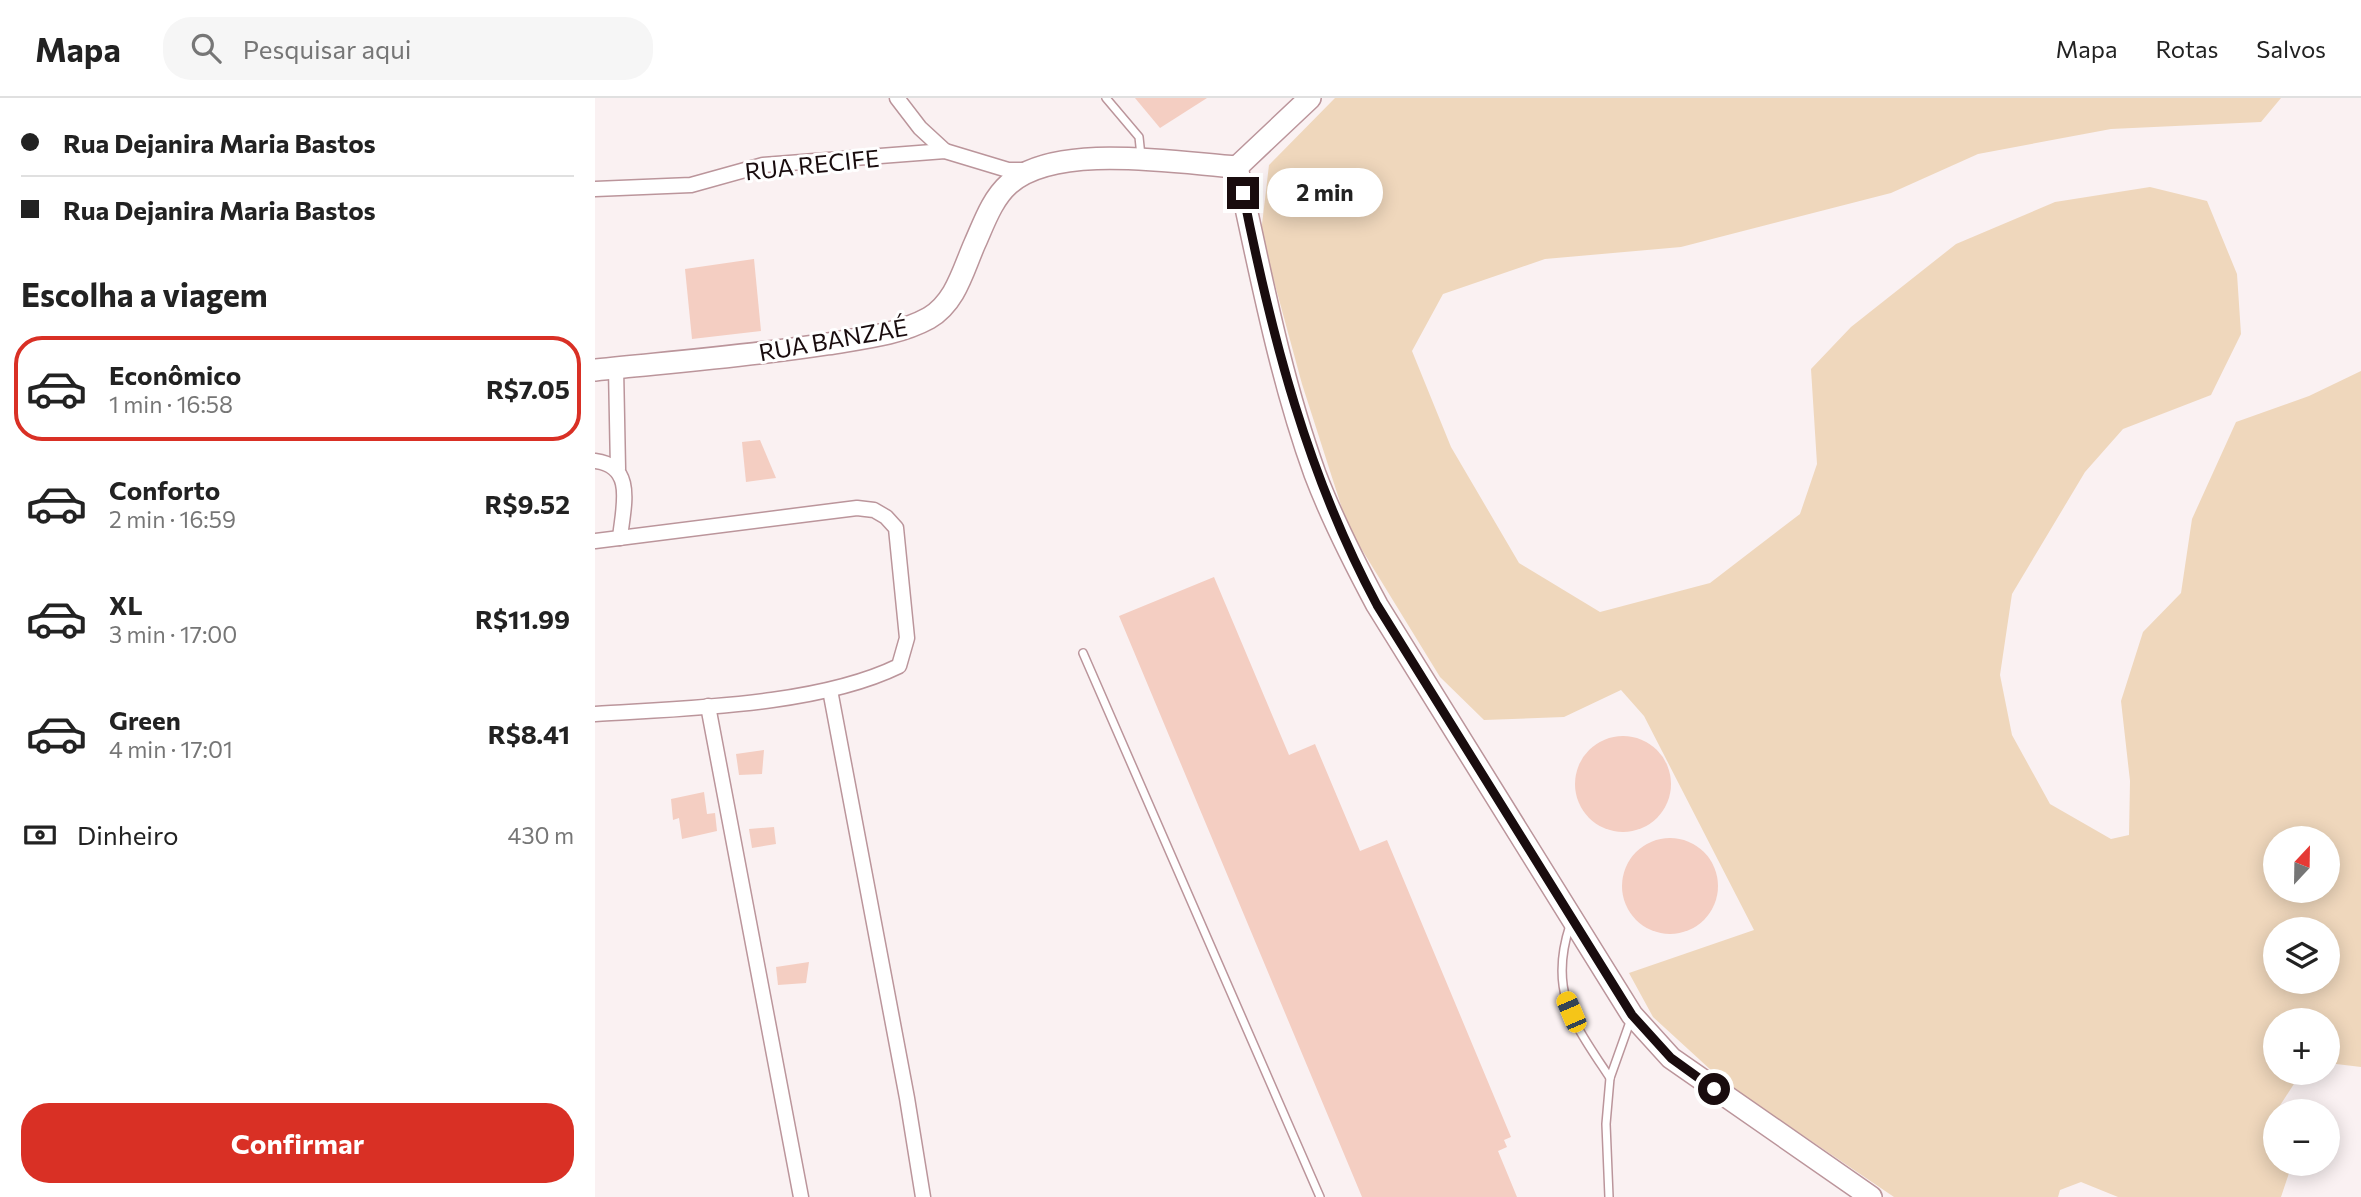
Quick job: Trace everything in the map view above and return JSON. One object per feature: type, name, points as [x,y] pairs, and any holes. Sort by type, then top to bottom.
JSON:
[{"type":"main road","points":[[1310,98],[1237,167],[1286,382],[1315,474],[1345,545],[1377,605],[1632,1015],[1671,1058],[1871,1197]]},
{"type":"main road","name":"RUA BANZAÉ","points":[[605,369],[791,349],[911,327],[933,316],[950,300],[991,208],[1008,185],[1028,170],[1048,164],[1084,160],[1142,160],[1237,167]]},
{"type":"street","points":[[897,98],[920,128],[945,151]]},
{"type":"street","name":"RUA RECIFE","points":[[595,189],[691,185],[763,165],[945,151],[1008,170],[1028,170]]},
{"type":"street","points":[[605,369],[624,495],[620,538]]},
{"type":"street","points":[[595,461],[611,464],[618,469]]},
{"type":"street","points":[[595,541],[834,510],[874,510],[886,517],[896,528],[907,638],[899,667],[829,690],[708,706],[595,714]]},
{"type":"street","points":[[829,690],[905,1085],[923,1197]]},
{"type":"street","points":[[708,706],[801,1197]]},
{"type":"lane","points":[[1106,98],[1139,137],[1142,160]]},
{"type":"lane","points":[[1083,653],[1320,1197]]},
{"type":"lane","points":[[1573,918],[1561,952],[1560,987],[1588,1044],[1610,1078]]},
{"type":"lane","points":[[1609,1197],[1606,1124],[1610,1078],[1632,1015]]},
{"type":"shaded area","points":[[1335,98],[2281,98],[2261,122],[2111,129],[1978,154],[1891,193],[1681,247],[1545,259],[1443,294],[1412,351],[1451,447],[1519,563],[1600,612],[1710,583],[1800,514],[1817,464],[1811,369],[1851,327],[1956,244],[2055,202],[2150,187],[2207,201],[2237,274],[2241,334],[2211,395],[2123,429],[2085,472],[2012,594],[2000,675],[2012,735],[2050,804],[2111,839],[2129,835],[2130,781],[2121,701],[2143,632],[2181,593],[2192,519],[2236,422],[2309,396],[2361,371],[2361,1067],[2340,1064],[2340,1008],[2263,1008],[2263,1085],[2293,1085],[2284,1099],[2263,1099],[2263,1176],[2288,1176],[2281,1197],[2118,1197],[2081,1182],[2060,1190],[2058,1197],[1894,1197],[1724,1082],[1653,1017],[1629,973],[1754,930],[1644,716],[1621,690],[1564,717],[1484,720],[1440,677],[1348,527],[1302,384],[1261,233],[1269,165]]},
{"type":"building","points":[[1135,98],[1207,98],[1160,128]]},
{"type":"building","points":[[754,259],[761,331],[692,339],[685,269]]},
{"type":"building","points":[[760,440],[776,478],[746,482],[742,442]]},
{"type":"building","points":[[1214,577],[1289,755],[1315,744],[1360,851],[1387,840],[1511,1137],[1504,1140],[1507,1147],[1498,1151],[1517,1197],[1362,1197],[1119,616]]},
{"type":"building","points":[[1623,736],[1641,740],[1657,750],[1667,766],[1671,784],[1667,802],[1657,818],[1641,828],[1623,832],[1605,828],[1589,818],[1579,802],[1575,784],[1579,766],[1589,750],[1605,740]]},
{"type":"building","points":[[764,750],[762,774],[739,775],[736,754]]},
{"type":"building","points":[[704,792],[707,814],[715,813],[717,831],[682,839],[679,818],[673,820],[671,799]]},
{"type":"building","points":[[774,827],[776,844],[752,848],[749,829]]},
{"type":"building","points":[[1670,838],[1688,842],[1704,852],[1714,868],[1718,886],[1714,904],[1704,920],[1688,930],[1670,934],[1652,930],[1636,920],[1626,904],[1622,886],[1626,868],[1636,852],[1652,842]]},
{"type":"building","points":[[809,962],[806,983],[778,985],[776,967]]},
{"type":"route","points":[[1243,193],[1286,382],[1315,474],[1345,545],[1377,605],[1632,1015],[1671,1058],[1714,1089]]}]
